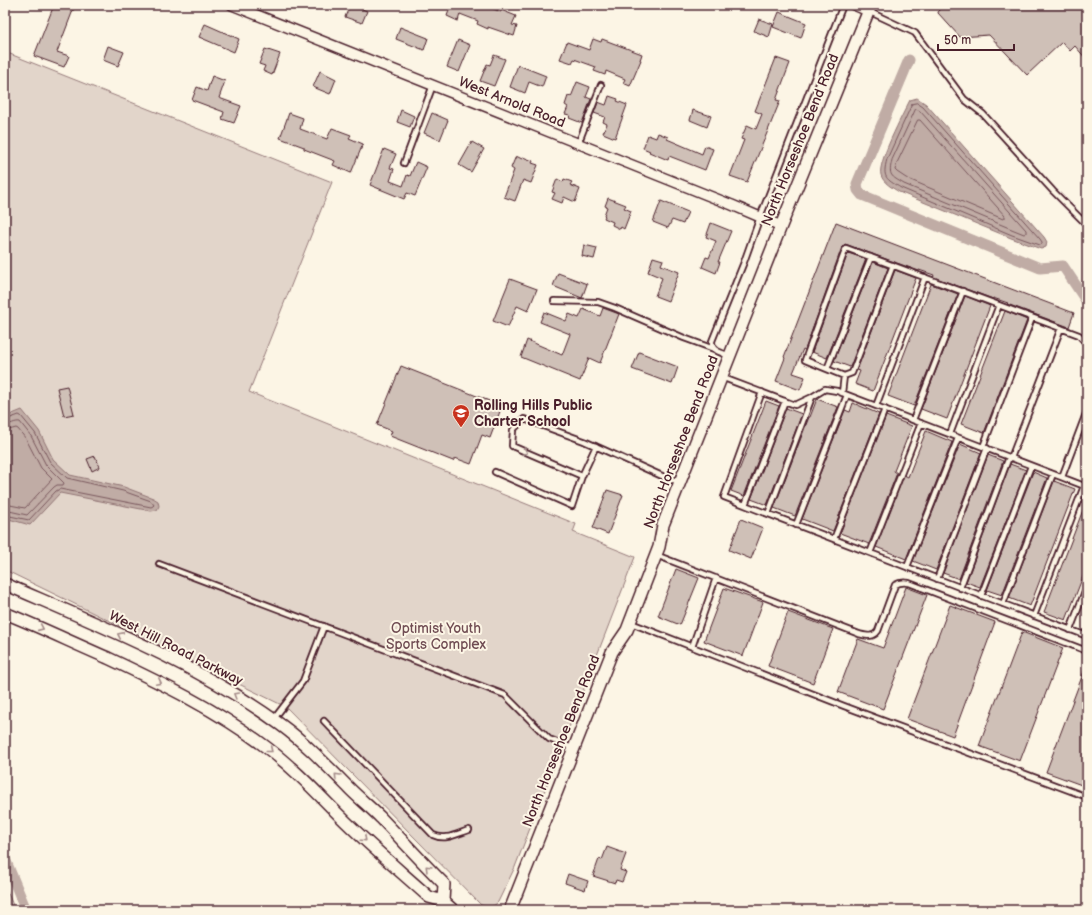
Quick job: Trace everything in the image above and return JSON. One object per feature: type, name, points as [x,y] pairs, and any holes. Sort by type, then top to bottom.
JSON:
[{"type":"street","name":"West Arnold Road","points":[[232,5],[781,226]]},
{"type":"street","points":[[854,5],[869,8]]},
{"type":"street","name":"North Horseshoe Bend Road","points":[[510,910],[612,652],[627,630],[659,547],[663,525],[869,8]]},
{"type":"street","name":"West Hill Road Parkway","points":[[5,584],[50,603],[208,678],[283,726],[317,755],[381,818],[444,884],[443,901]]},
{"type":"street","points":[[5,613],[40,627],[153,679],[196,701],[235,725],[267,747],[299,774],[352,827],[429,897],[443,901],[453,910]]},
{"type":"lane","points":[[714,349],[711,346],[712,341],[843,5]]},
{"type":"lane","points":[[869,8],[915,33],[964,99],[983,114],[1053,191],[1087,225]]},
{"type":"lane","points":[[578,144],[601,85]]},
{"type":"lane","points":[[404,163],[433,86]]},
{"type":"lane","points":[[893,265],[852,373],[844,376],[805,360],[846,248],[893,265],[963,291],[1032,318],[1061,328],[1078,335],[1087,344]]},
{"type":"lane","points":[[827,369],[871,257]]},
{"type":"lane","points":[[876,406],[925,277]]},
{"type":"lane","points":[[913,420],[963,291]]},
{"type":"lane","points":[[554,301],[598,302],[730,356]]},
{"type":"lane","points":[[950,434],[999,305]]},
{"type":"lane","points":[[937,579],[1032,318]]},
{"type":"lane","points":[[960,588],[1061,328]]},
{"type":"lane","points":[[796,525],[844,394],[844,376]]},
{"type":"lane","points":[[721,377],[795,405],[825,389],[837,391],[1086,487],[1034,616]]},
{"type":"lane","points":[[762,392],[724,497],[1087,636]]},
{"type":"lane","points":[[768,514],[812,397]]},
{"type":"lane","points":[[745,505],[784,401]]},
{"type":"lane","points":[[834,539],[884,409]]},
{"type":"lane","points":[[1062,478],[1087,411]]},
{"type":"lane","points":[[582,476],[512,446],[513,430],[524,419],[596,446],[670,480],[681,480]]},
{"type":"lane","points":[[870,553],[920,423]]},
{"type":"lane","points":[[907,567],[958,438]]},
{"type":"lane","points":[[495,472],[572,506],[582,476],[596,446]]},
{"type":"lane","points":[[981,596],[1031,466]]},
{"type":"lane","points":[[1003,604],[1053,474]]},
{"type":"lane","points":[[656,555],[859,634],[870,636],[876,634],[895,585],[900,582],[909,583],[1087,651]]},
{"type":"lane","points":[[159,564],[505,695],[549,739],[574,749]]},
{"type":"lane","points":[[692,647],[716,578]]},
{"type":"lane","points":[[1070,630],[1087,586]]},
{"type":"lane","points":[[629,623],[1087,797]]},
{"type":"lane","points":[[273,720],[303,682],[324,626]]},
{"type":"lane","points":[[324,721],[433,835],[439,838],[447,838],[469,830]]},
{"type":"green space","name":"Optimist Youth Sports Complex","points":[[5,52],[332,182],[249,392],[576,524],[573,532],[635,557],[515,867],[498,902],[494,905],[488,907],[481,905],[286,707],[5,570]]},
{"type":"green space","points":[[5,886],[15,910],[5,910]]},
{"type":"water","points":[[917,98],[926,104],[1044,237],[1047,242],[1046,247],[1041,249],[1011,238],[899,192],[888,185],[881,175],[883,160],[910,100]]},
{"type":"water","points":[[22,410],[39,431],[53,459],[70,475],[124,487],[153,498],[158,501],[159,506],[157,510],[151,511],[60,493],[30,525],[5,518],[5,417]]},
{"type":"building","points":[[54,5],[75,5],[57,52],[69,56],[64,67],[34,56]]},
{"type":"building","points":[[350,5],[367,11],[362,23],[345,17]]},
{"type":"building","points":[[451,5],[484,5],[516,16],[512,25],[517,26],[514,36],[488,27],[488,29],[477,24],[478,21],[460,14],[458,21],[447,16]]},
{"type":"building","points":[[940,5],[1087,5],[1087,60],[1075,46],[1070,51],[1062,42],[1027,75],[989,35],[960,37],[938,13]]},
{"type":"building","points":[[779,12],[806,23],[801,38],[773,27]]},
{"type":"building","points":[[759,19],[773,24],[769,37],[754,31]]},
{"type":"building","points":[[205,24],[239,39],[234,52],[199,37]]},
{"type":"building","points":[[400,27],[428,38],[424,50],[396,39]]},
{"type":"building","points":[[593,39],[601,42],[602,39],[642,54],[630,86],[623,83],[625,79],[606,71],[605,75],[594,71],[596,67],[574,59],[572,63],[560,59],[567,42],[589,50]]},
{"type":"building","points":[[458,40],[470,45],[459,72],[447,67]]},
{"type":"building","points":[[108,46],[124,52],[118,66],[103,60]]},
{"type":"building","points":[[265,49],[280,54],[272,75],[263,71],[265,66],[259,64]]},
{"type":"building","points":[[494,55],[505,59],[494,86],[480,81],[487,64],[490,65]]},
{"type":"building","points":[[776,58],[790,63],[776,100],[780,101],[747,182],[730,176],[744,140],[741,139],[747,125],[756,129],[762,114],[755,111]]},
{"type":"building","points":[[518,65],[546,76],[542,87],[529,82],[525,93],[510,87]]},
{"type":"building","points":[[320,71],[336,79],[330,94],[313,87]]},
{"type":"building","points":[[212,76],[225,81],[219,98],[241,106],[234,123],[222,119],[224,112],[192,100],[197,87],[207,91]]},
{"type":"building","points":[[577,82],[590,87],[586,97],[591,99],[582,123],[569,118],[570,115],[565,114],[568,107],[565,105],[568,96],[571,97]]},
{"type":"building","points":[[609,96],[618,99],[617,101],[627,105],[615,138],[603,133],[607,124],[603,122],[605,117],[594,113],[598,102],[606,105]]},
{"type":"building","points":[[401,110],[414,116],[410,127],[397,122]]},
{"type":"building","points":[[693,110],[711,116],[707,127],[690,120]]},
{"type":"building","points":[[289,113],[303,118],[300,129],[327,139],[332,128],[351,135],[349,138],[363,144],[351,173],[333,165],[335,161],[280,138]]},
{"type":"building","points":[[432,113],[448,120],[440,140],[424,133]]},
{"type":"building","points":[[658,133],[668,137],[667,139],[702,154],[705,146],[713,149],[705,170],[669,156],[668,160],[643,148],[648,135],[656,138]]},
{"type":"building","points":[[472,142],[484,149],[471,172],[459,165]]},
{"type":"building","points":[[384,149],[396,154],[390,168],[394,169],[390,181],[403,186],[407,175],[410,176],[416,162],[427,167],[415,196],[407,193],[404,199],[370,185]]},
{"type":"building","points":[[516,156],[533,161],[532,163],[538,165],[531,183],[523,180],[515,201],[504,197],[514,170],[511,168]]},
{"type":"building","points":[[557,179],[563,182],[564,179],[572,182],[570,185],[580,189],[575,202],[564,197],[562,203],[552,199],[555,193],[552,192]]},
{"type":"building","points":[[608,198],[626,205],[624,208],[631,211],[624,229],[621,227],[620,229],[612,225],[613,222],[604,218],[607,207],[605,206]]},
{"type":"building","points":[[661,201],[688,212],[683,224],[672,220],[668,228],[653,222]]},
{"type":"building","points":[[836,222],[1074,313],[1069,327],[1007,304],[1008,303],[933,277],[934,275],[845,244],[842,247],[805,350],[803,349],[793,373],[805,377],[800,390],[776,381]]},
{"type":"building","points":[[711,223],[731,231],[718,262],[720,262],[716,273],[702,267],[706,257],[709,258],[716,241],[706,237]]},
{"type":"building","points":[[584,245],[597,248],[594,259],[582,256]]},
{"type":"building","points":[[848,253],[866,259],[827,358],[812,352]]},
{"type":"building","points":[[653,257],[663,260],[661,265],[679,272],[668,301],[655,296],[662,278],[648,272]]},
{"type":"building","points":[[873,262],[888,268],[850,367],[834,361]]},
{"type":"building","points":[[895,270],[916,278],[873,391],[855,384],[860,371],[857,370]]},
{"type":"building","points":[[558,273],[587,284],[582,298],[553,286]]},
{"type":"building","points":[[510,279],[537,289],[528,311],[517,306],[508,327],[493,321]]},
{"type":"building","points":[[931,284],[958,294],[914,406],[888,396]]},
{"type":"building","points":[[965,296],[990,306],[947,419],[921,409]]},
{"type":"building","points":[[603,308],[619,314],[600,363],[589,358],[580,381],[521,357],[527,340],[562,355],[570,334],[540,322],[544,312],[566,321],[569,314],[579,318],[583,309],[600,316]]},
{"type":"building","points":[[1005,311],[1027,320],[984,433],[961,424]]},
{"type":"building","points":[[639,352],[678,367],[672,384],[632,369]]},
{"type":"building","points":[[401,366],[502,406],[490,438],[482,435],[471,464],[455,458],[453,461],[390,436],[392,431],[377,425]]},
{"type":"building","points":[[67,386],[74,414],[64,416],[57,388]]},
{"type":"building","points":[[817,399],[838,407],[795,516],[774,508]]},
{"type":"building","points":[[766,401],[779,406],[744,496],[731,491]]},
{"type":"building","points":[[853,403],[879,414],[833,531],[802,519],[845,410],[850,412]]},
{"type":"building","points":[[786,408],[802,414],[767,505],[751,499]]},
{"type":"building","points":[[886,416],[912,426],[894,471],[897,473],[869,544],[840,533]]},
{"type":"building","points":[[926,431],[952,442],[906,559],[876,547],[904,475],[908,477]]},
{"type":"building","points":[[960,444],[981,453],[936,570],[913,561]]},
{"type":"building","points":[[988,455],[1003,461],[959,579],[943,573]]},
{"type":"building","points":[[95,456],[100,467],[92,471],[87,459]]},
{"type":"building","points":[[1010,464],[1026,470],[980,587],[966,582]]},
{"type":"building","points":[[1033,472],[1047,478],[1002,595],[987,590]]},
{"type":"building","points":[[1054,481],[1075,489],[1030,606],[1009,598]]},
{"type":"building","points":[[607,490],[623,495],[608,534],[593,528]]},
{"type":"building","points":[[1086,502],[1087,566],[1066,620],[1044,612]]},
{"type":"building","points":[[741,519],[763,528],[751,559],[729,550]]},
{"type":"building","points":[[676,569],[699,578],[680,625],[658,616]]},
{"type":"building","points":[[906,587],[927,595],[883,709],[838,692],[858,639],[883,648]]},
{"type":"building","points":[[724,588],[763,602],[743,656],[704,641]]},
{"type":"building","points":[[950,605],[995,622],[953,736],[907,719]]},
{"type":"building","points":[[788,612],[833,629],[813,683],[768,666]]},
{"type":"building","points":[[1022,632],[1063,648],[1020,761],[979,746]]},
{"type":"building","points":[[1087,666],[1087,787],[1046,772]]},
{"type":"building","points":[[607,847],[626,854],[620,870],[626,872],[622,882],[616,880],[615,883],[593,876],[599,859],[602,860]]},
{"type":"building","points":[[568,874],[588,881],[585,890],[565,883]]},
{"type":"waterway","points":[[909,60],[857,184],[858,190],[862,195],[1040,268],[1063,266],[1087,302]]},
{"type":"waterway","points":[[5,859],[26,910]]},
{"type":"place","name":"Rolling Hills Public Charter School","points":[[461,428]]}]
